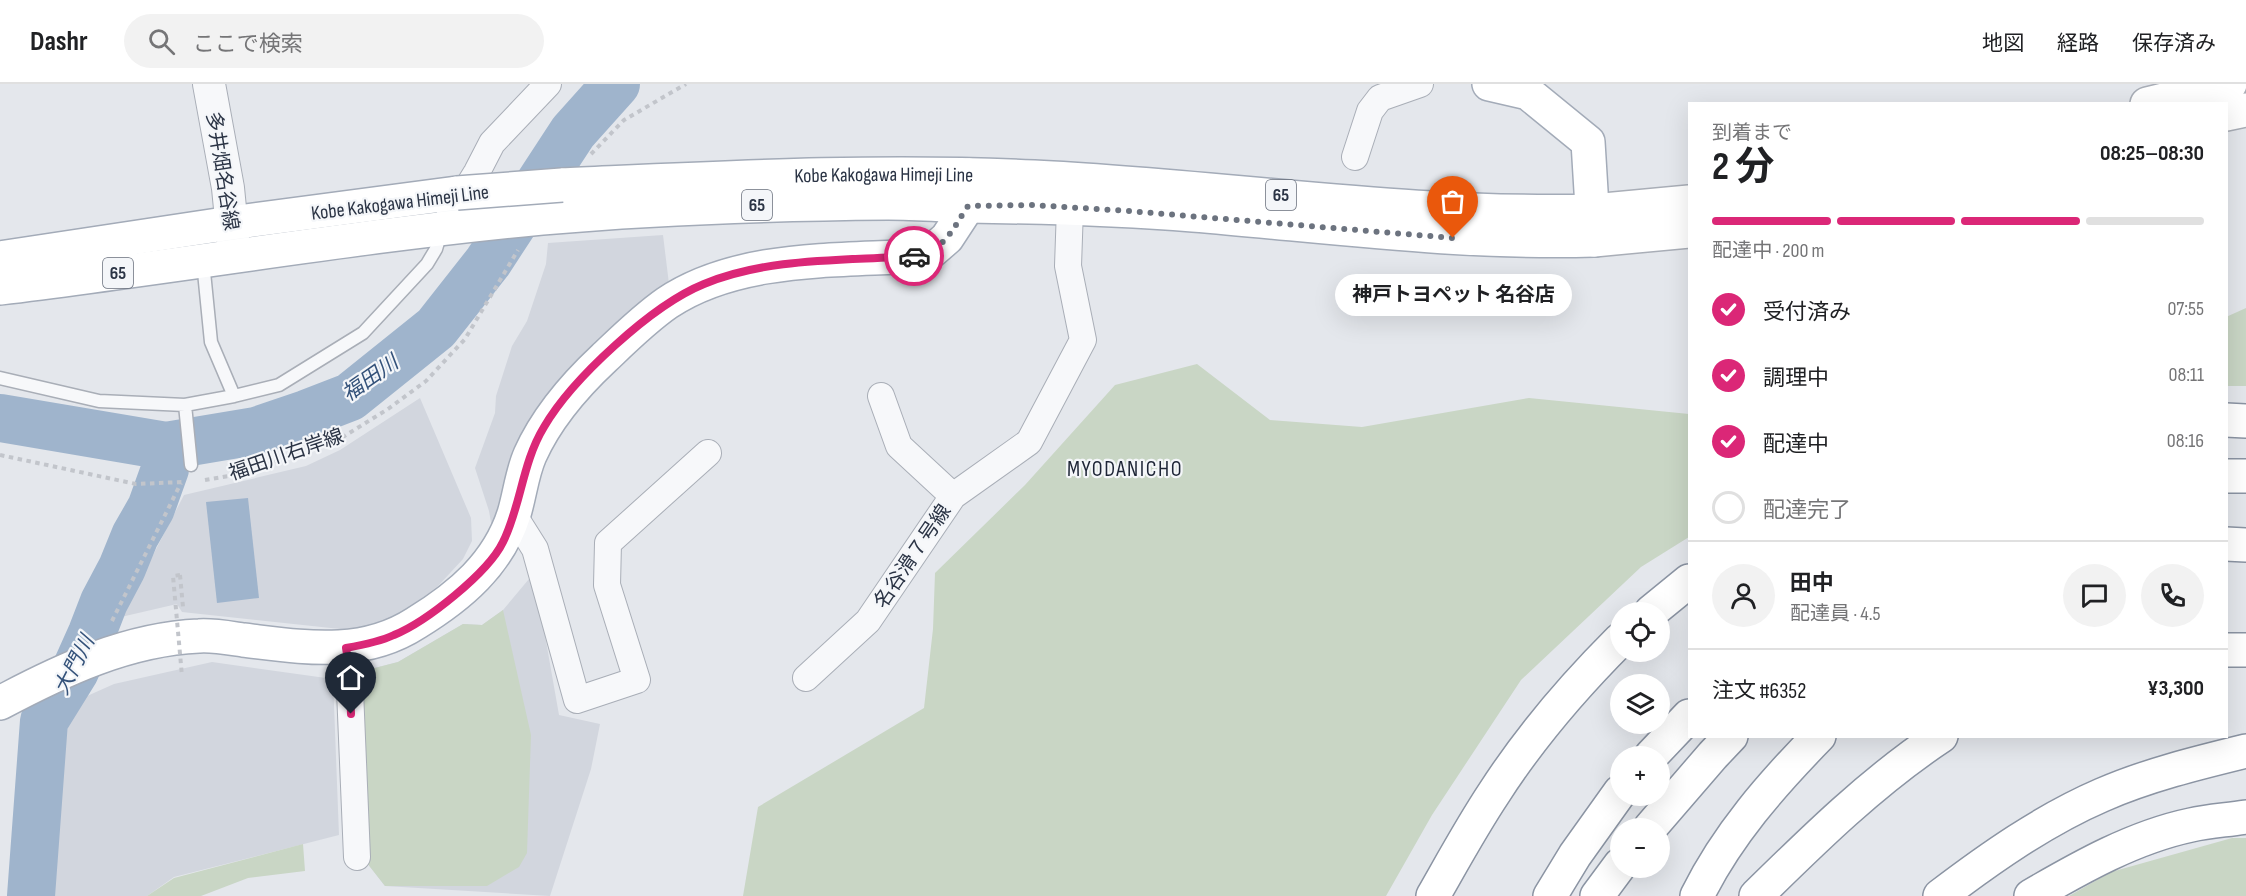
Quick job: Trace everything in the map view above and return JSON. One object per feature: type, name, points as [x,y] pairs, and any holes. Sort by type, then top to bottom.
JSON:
[{"type":"main road","points":[[1489,84],[1528,93],[1588,142],[1593,225]]},
{"type":"main road","points":[[2162,102],[2216,95],[2246,110]]},
{"type":"main road","name":"Kobe Kakogawa Himeji Line","points":[[0,258],[231,223],[457,193],[562,185],[817,175],[968,190],[1161,184],[1432,209],[1513,212],[1593,225]]},
{"type":"main road","name":"Kobe Kakogawa Himeji Line","points":[[0,703],[48,677],[88,661],[169,638],[202,635],[314,649],[346,648],[396,635],[453,597],[484,568],[496,553],[503,542],[513,514],[529,458],[544,427],[577,384],[648,318],[668,303],[704,284],[752,269],[916,256],[932,251],[947,238],[968,190]]},
{"type":"main road","name":"Kobe Kakogawa Himeji Line","points":[[0,288],[442,229],[546,218],[682,208],[893,203],[968,190],[1032,205],[1192,215],[1433,237],[1492,240],[1593,225]]},
{"type":"main road","points":[[1593,225],[1688,202]]},
{"type":"main road","points":[[1593,225],[1688,231]]},
{"type":"main road","points":[[2228,420],[2246,421]]},
{"type":"main road","points":[[2228,477],[2246,476]]},
{"type":"main road","points":[[2228,544],[2246,545]]},
{"type":"main road","points":[[2228,564],[2246,563]]},
{"type":"main road","points":[[1663,602],[1688,582]]},
{"type":"main road","points":[[1432,896],[1494,792],[1534,737],[1582,678],[1610,650]]},
{"type":"main road","points":[[2228,650],[2246,650]]},
{"type":"main road","points":[[1660,746],[1688,717]]},
{"type":"main road","points":[[1659,818],[1729,738]]},
{"type":"main road","points":[[1697,896],[1739,827],[1780,776],[1817,738]]},
{"type":"main road","points":[[1756,896],[1908,758],[1938,738]]},
{"type":"main road","points":[[1940,896],[2035,830],[2102,795],[2174,769],[2246,751]]},
{"type":"main road","points":[[1550,896],[1575,855],[1610,806]]},
{"type":"main road","points":[[2031,896],[2076,870],[2130,845],[2190,825],[2246,817]]},
{"type":"main road","points":[[1597,896],[1610,878]]},
{"type":"street","name":"多井畑名谷線","points":[[209,84],[228,188],[236,257]]},
{"type":"street","points":[[442,229],[492,143],[548,84]]},
{"type":"street","points":[[1355,157],[1370,111],[1380,98],[1420,84]]},
{"type":"street","name":"名谷滑７号線","points":[[806,678],[868,621],[953,496],[1029,442],[1083,340],[1068,266],[1070,208]]},
{"type":"street","points":[[881,396],[899,446],[953,496]]},
{"type":"street","points":[[513,514],[535,549],[577,700],[637,680],[607,585],[608,543],[708,453]]},
{"type":"street","points":[[346,648],[349,667],[357,857]]},
{"type":"lane","points":[[0,378],[99,400],[185,405],[279,385],[363,333],[427,264],[436,249],[442,229]]},
{"type":"lane","points":[[203,261],[211,342],[234,396]]},
{"type":"lane","points":[[185,405],[191,465]]},
{"type":"path","points":[[588,157],[624,120],[686,84]]},
{"type":"path","name":"福田川右岸線","points":[[203,480],[235,475],[338,440],[388,409],[426,381],[465,339],[516,255]]},
{"type":"path","points":[[0,455],[136,484],[171,483]]},
{"type":"path","points":[[107,632],[181,482]]},
{"type":"path","points":[[182,676],[172,576],[180,575],[183,607]]},
{"type":"shaded area","points":[[663,235],[669,284],[500,509],[492,528],[475,468],[495,413],[496,396],[512,346],[527,321],[546,264],[548,243]]},
{"type":"shaded area","points":[[420,398],[471,518],[472,541],[463,559],[438,586],[402,613],[367,628],[340,629],[182,612],[177,604],[121,617],[184,495],[306,466],[340,450]]},
{"type":"shaded area","points":[[534,573],[559,715],[600,724],[591,769],[550,896],[385,886],[367,863],[367,670],[398,662],[463,624],[482,625],[503,610]]},
{"type":"shaded area","points":[[212,662],[333,679],[339,835],[174,877],[147,896],[53,896],[39,840],[58,709],[114,684]]},
{"type":"green space","points":[[2246,308],[2246,386],[2228,386],[2228,316]]},
{"type":"green space","points":[[1197,364],[1270,420],[1362,427],[1529,398],[1688,414],[1688,538],[1641,567],[1521,680],[1432,815],[1386,896],[743,896],[758,807],[924,708],[933,629],[935,573],[1025,485],[1115,385]]},
{"type":"green space","points":[[503,610],[531,735],[527,853],[519,867],[487,886],[385,886],[367,863],[358,681],[367,670],[398,662],[463,624],[482,625]]},
{"type":"green space","points":[[2232,838],[2246,838],[2246,896],[2069,896],[2111,872]]},
{"type":"green space","points":[[303,844],[305,871],[248,878],[201,896],[147,896],[174,878]]},
{"type":"water","points":[[248,498],[259,598],[217,603],[206,502]]},
{"type":"waterway","name":"福田川","points":[[0,418],[166,446],[256,431],[350,397],[436,328],[488,262],[573,132],[616,84]]},
{"type":"waterway","name":"大門川","points":[[31,896],[44,721],[75,671],[104,602],[151,508],[165,469],[166,446]]},
{"type":"way so far","points":[[914,256],[932,251],[941,245],[968,206],[1032,205],[1192,215],[1453,238]]},
{"type":"place","name":"神戸トヨペット 名谷店","points":[[1453,238]]},
{"type":"district","name":"MYODANICHO","points":[[1125,468]]},
{"type":"route","points":[[351,714],[346,648],[396,635],[453,597],[484,568],[503,542],[529,458],[544,427],[577,384],[648,318],[668,303],[704,284],[752,269],[914,256]]}]
